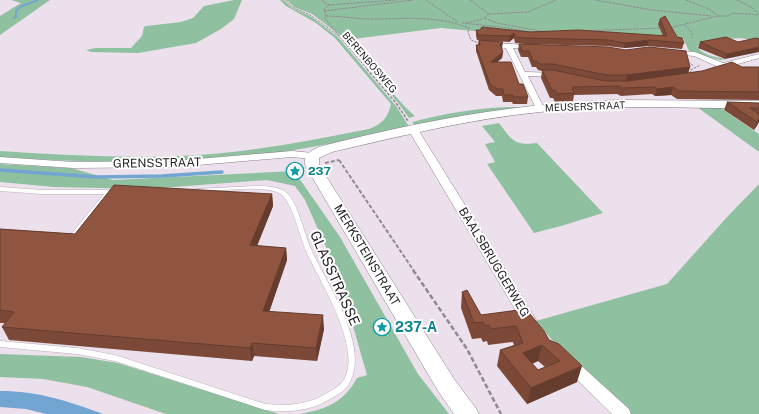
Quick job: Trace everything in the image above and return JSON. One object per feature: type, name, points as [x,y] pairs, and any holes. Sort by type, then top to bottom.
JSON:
[{"type":"street","points":[[479,43],[509,47],[539,48]]},
{"type":"street","points":[[509,47],[540,108]]},
{"type":"street","points":[[662,51],[695,54],[727,66]]},
{"type":"street","points":[[711,71],[759,56]]},
{"type":"street","points":[[524,74],[552,74],[568,78]]},
{"type":"street","name":"MEUSERSTRAAT","points":[[414,131],[471,118],[540,108],[610,104],[759,105]]},
{"type":"street","points":[[313,156],[323,150],[350,143],[414,131]]},
{"type":"street","name":"BAALSBRUGGERWEG","points":[[414,131],[523,310],[539,333]]},
{"type":"street","name":"GRENSSTRAAT","points":[[0,160],[73,165],[217,161],[292,154],[313,156]]},
{"type":"street","name":"MERKSTEINSTRAAT","points":[[313,156],[311,160],[312,165],[446,385],[468,414]]},
{"type":"street","points":[[558,352],[623,414]]},
{"type":"lane","name":"GLASSTRASSE","points":[[0,344],[77,351],[115,358],[265,407],[282,409],[309,407],[323,401],[338,390],[347,381],[351,368],[350,350],[346,328],[304,241],[289,198],[281,191],[264,187],[188,191]]},
{"type":"lane","points":[[0,189],[42,192],[122,192]]},
{"type":"lane","points":[[59,240],[67,238],[75,233],[108,192]]},
{"type":"path","name":"BERENBOSWEG","points":[[286,0],[292,7],[310,15],[339,36],[396,103],[414,131]]},
{"type":"path","points":[[323,0],[323,2],[328,5],[396,0]]},
{"type":"path","points":[[324,11],[413,0]]},
{"type":"path","points":[[426,0],[459,23],[469,28],[468,32],[470,38],[479,43]]},
{"type":"path","points":[[470,0],[488,14],[522,13],[537,9],[556,0]]},
{"type":"path","points":[[595,0],[652,10],[714,16],[728,16],[733,13],[759,15]]},
{"type":"path","points":[[686,0],[709,9],[718,16]]},
{"type":"path","points":[[737,0],[749,5],[756,10],[756,14],[759,15]]},
{"type":"path","points":[[324,11],[328,5]]},
{"type":"path","points":[[324,11],[326,16],[325,18],[339,36]]},
{"type":"path","points":[[465,24],[484,18],[488,14]]},
{"type":"path","points":[[326,16],[373,19],[421,17],[465,24],[547,33],[497,23],[484,18]]},
{"type":"path","points":[[572,31],[656,29],[685,25],[714,16]]},
{"type":"path","points":[[685,25],[692,33],[692,38]]},
{"type":"path","points":[[613,30],[617,34]]},
{"type":"path","points":[[339,160],[467,349],[501,414]]},
{"type":"green space","points":[[11,0],[50,0],[0,35],[0,16],[21,3]]},
{"type":"green space","points":[[234,0],[242,0],[234,19],[221,29],[196,43],[138,53],[91,52],[86,50],[96,48],[131,48],[142,36],[144,27],[146,26],[181,22],[193,18],[204,6]]},
{"type":"green space","points":[[280,0],[284,0],[292,8],[310,16],[338,37],[396,106],[408,125],[407,128],[290,151],[220,159],[126,162],[0,157],[0,151],[135,157],[227,153],[369,129],[381,123],[386,117],[391,104],[335,38],[316,23],[286,6]]},
{"type":"green space","points":[[287,0],[759,0],[759,41],[740,38],[697,46],[706,54],[727,59],[720,60],[710,57],[717,60],[714,61],[689,51],[683,38],[495,33],[441,28],[353,39],[381,79],[398,100],[415,116],[409,118],[399,104],[341,36],[312,14],[294,7]]},
{"type":"green space","points":[[519,107],[416,126],[412,122],[465,111]]},
{"type":"green space","points":[[697,107],[719,107],[759,134],[759,152]]},
{"type":"green space","points":[[499,123],[507,134],[514,140],[523,144],[537,143],[603,213],[534,233],[487,164],[495,162],[485,144],[495,142],[482,126]]},
{"type":"green space","points":[[0,164],[71,168],[113,180],[294,171],[340,237],[418,374],[449,414],[300,414],[318,410],[334,403],[346,393],[357,378],[367,375],[338,274],[305,200],[295,186],[267,180],[147,189],[54,187],[0,182]]},
{"type":"green space","points":[[759,184],[759,414],[630,414],[551,339],[536,321],[667,284]]},
{"type":"green space","points":[[0,354],[81,357],[118,363],[279,414],[166,414],[87,387],[43,379],[0,377]]},
{"type":"water","points":[[0,391],[14,391],[40,395],[103,414],[46,414],[26,409],[0,407]]},
{"type":"building","points":[[665,16],[677,37],[682,38],[684,43],[649,40],[625,43],[608,40],[526,38],[516,37],[514,33],[510,36],[478,35],[476,30],[480,30],[482,27],[530,32],[578,30],[667,36],[660,19]]},
{"type":"building","points":[[726,37],[738,42],[756,38],[759,39],[759,47],[727,54],[700,42]]},
{"type":"building","points":[[479,40],[503,42],[500,44],[503,52],[491,62],[511,62],[519,84],[523,84],[528,97],[513,97],[513,95],[504,95],[503,89],[497,89],[490,84],[476,45],[480,45]]},
{"type":"building","points":[[519,44],[608,47],[626,50],[649,47],[686,51],[690,67],[627,75],[606,75],[553,64],[539,64],[537,61],[533,61],[529,51],[522,51]]},
{"type":"building","points":[[732,62],[742,67],[759,67],[759,92],[679,91],[673,87],[657,89],[655,87],[622,88],[619,86],[572,87],[574,93],[557,94],[555,90],[552,90],[542,70],[553,70],[605,81],[628,81],[702,71]]},
{"type":"building","points":[[727,102],[759,103],[759,108],[750,108],[759,114],[759,119],[757,122]]},
{"type":"building","points":[[114,185],[272,194],[250,245],[286,248],[263,311],[323,315],[316,348],[252,343],[250,348],[2,327],[14,312],[0,310],[0,229],[75,234]]},
{"type":"building","points":[[467,290],[481,315],[526,309],[544,331],[549,340],[559,344],[582,366],[531,388],[500,350],[523,343],[516,326],[491,329],[489,325],[485,326],[483,322],[474,323],[462,292]],"holes":[[[542,345],[560,361],[538,370],[523,353]]]},
{"type":"waterway","points":[[14,18],[16,17],[16,11],[22,6],[38,0]]},
{"type":"waterway","points":[[0,170],[97,177],[162,176],[222,172]]},
{"type":"place","name":"237","points":[[295,171]]},
{"type":"place","name":"237-A","points":[[382,327]]}]
